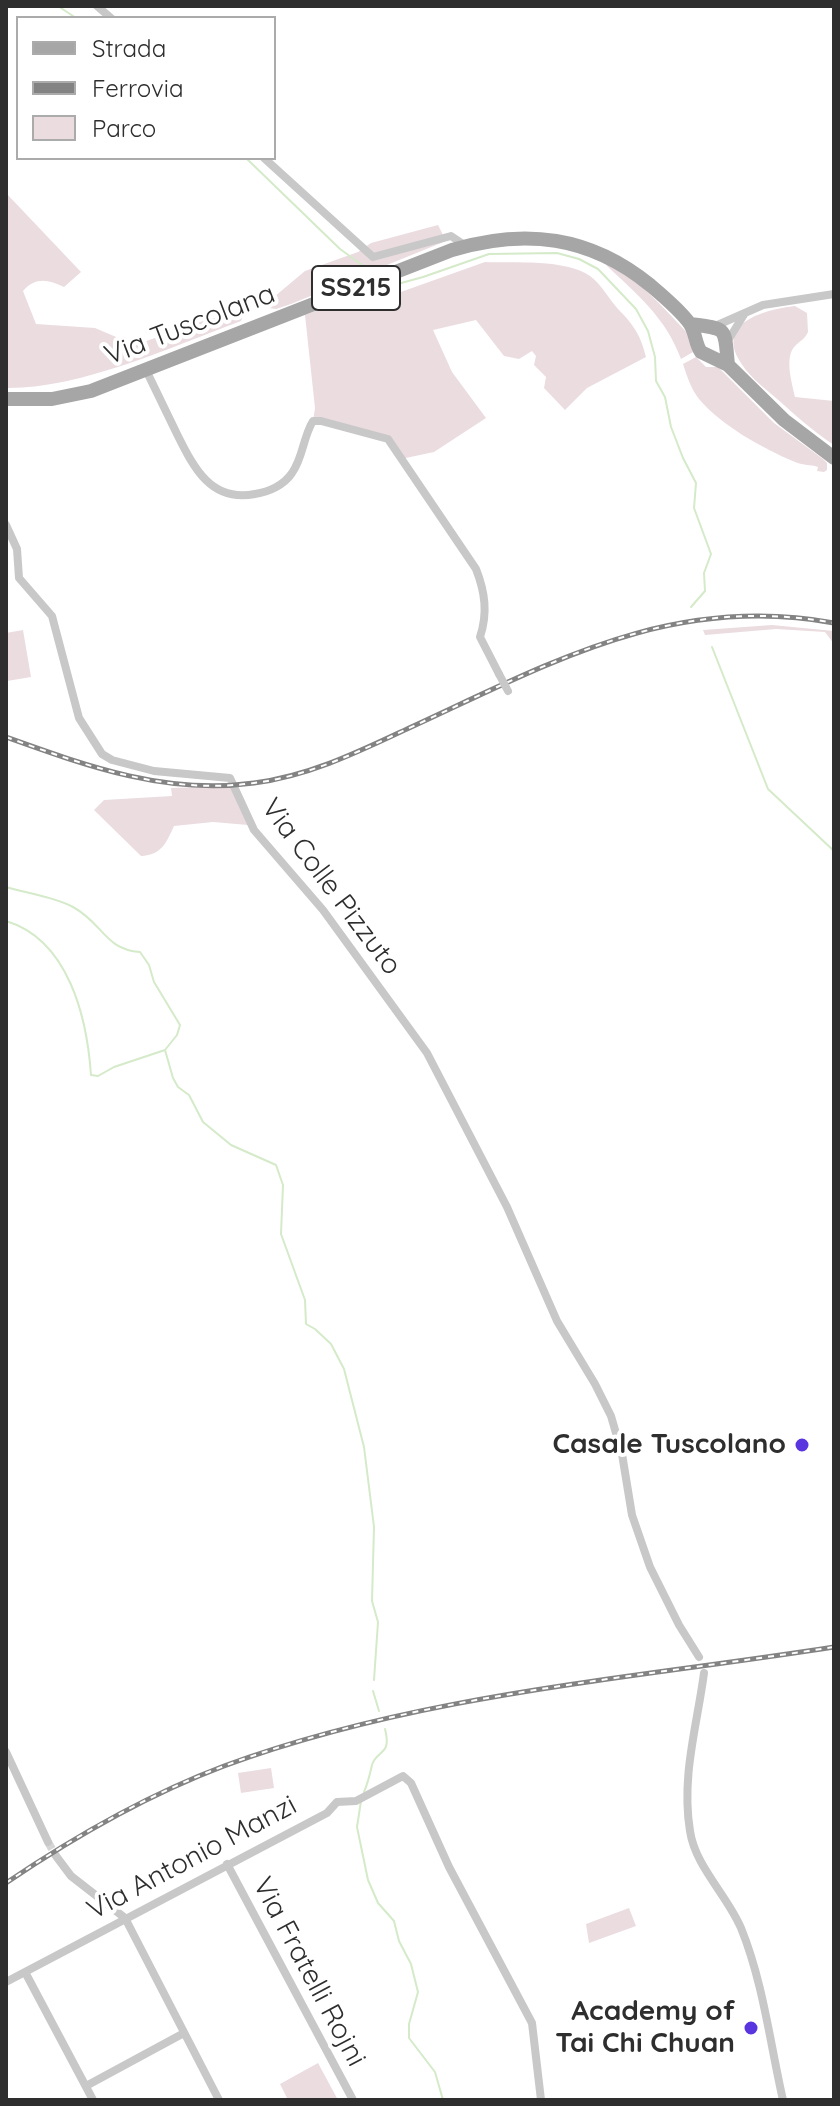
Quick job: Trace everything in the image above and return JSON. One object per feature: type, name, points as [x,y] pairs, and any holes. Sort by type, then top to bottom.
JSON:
[{"type":"main road","name":"Via Tuscolana","points":[[6,399],[38,400],[99,389],[466,246],[499,239],[557,241],[587,248],[613,259],[635,272],[690,324]]},
{"type":"main road","points":[[690,324],[722,332],[728,365]]},
{"type":"main road","points":[[690,324],[699,350],[728,365],[791,427],[834,458]]},
{"type":"main road","points":[[697,339],[699,333],[711,327]]},
{"type":"main road","points":[[709,356],[718,355],[726,344]]},
{"type":"street","points":[[266,160],[373,257],[451,236],[466,246]]},
{"type":"street","points":[[711,327],[765,304],[834,294]]},
{"type":"street","points":[[726,344],[746,313]]},
{"type":"street","points":[[146,370],[196,471],[209,485],[229,494],[244,496],[264,492],[288,478],[313,421],[388,439],[476,569],[484,589],[485,620],[480,637],[508,691]]},
{"type":"street","name":"Via Colle Pizzuto","points":[[6,525],[16,547],[17,571],[21,582],[52,616],[79,718],[95,744],[106,757],[128,765],[175,774],[222,776],[232,781],[254,830],[323,910],[424,1049],[507,1207],[557,1321],[613,1421],[640,1539],[661,1591],[699,1657]]},
{"type":"street","points":[[704,1673],[690,1755],[690,1832],[700,1859],[737,1919],[748,1948],[783,2100]]},
{"type":"street","points":[[6,1752],[48,1842]]},
{"type":"street","name":"Via Antonio Manzi","points":[[6,1982],[327,1813],[337,1802],[360,1799],[398,1777],[407,1777],[449,1867],[526,2009],[535,2039],[541,2100]]},
{"type":"street","points":[[56,1856],[75,1881],[125,1918],[219,2100]]},
{"type":"street","name":"Via Fratelli Rojni","points":[[227,1864],[353,2100]]},
{"type":"street","points":[[25,1972],[93,2100]]},
{"type":"street","points":[[86,2086],[184,2033]]},
{"type":"green space","points":[[6,193],[81,272],[64,287],[42,281],[32,283],[23,291],[36,324],[95,328],[135,345],[206,320],[235,314],[242,306],[241,321],[94,374],[64,382],[6,388]]},
{"type":"green space","points":[[438,225],[446,241],[291,304],[276,309],[262,307],[305,271],[358,252],[371,243]]},
{"type":"green space","points":[[485,262],[554,264],[590,276],[633,326],[646,357],[587,388],[565,410],[544,388],[546,377],[534,365],[536,356],[532,351],[519,359],[504,356],[476,320],[433,330],[452,372],[486,418],[434,452],[401,459],[388,439],[313,421],[315,408],[305,315],[378,286],[398,293]]},
{"type":"green space","points":[[606,265],[627,275],[653,297],[696,342],[693,352],[681,359],[659,319]]},
{"type":"green space","points":[[795,306],[807,313],[808,332],[790,357],[795,397],[834,401],[834,445],[755,380],[741,364],[734,345],[735,334],[750,319]]},
{"type":"green space","points":[[696,357],[706,367],[718,367],[774,423],[823,459],[827,470],[817,471],[818,467],[798,463],[756,443],[708,409],[694,391],[683,364]]},
{"type":"green space","points":[[772,625],[834,631],[834,644],[825,632],[776,629],[705,635],[703,630]]},
{"type":"green space","points":[[23,630],[31,677],[7,681],[6,633]]},
{"type":"green space","points":[[230,786],[248,825],[213,822],[174,826],[162,847],[148,855],[141,856],[94,810],[104,800],[172,796],[171,788]]},
{"type":"green space","points":[[271,1768],[274,1788],[241,1793],[238,1773]]},
{"type":"green space","points":[[629,1908],[636,1926],[589,1943],[586,1924]]},
{"type":"green space","points":[[318,2063],[338,2100],[288,2100],[280,2084]]},
{"type":"waterway","points":[[58,6],[73,16]]},
{"type":"waterway","points":[[248,160],[340,249],[365,267]]},
{"type":"waterway","points":[[394,285],[489,254],[557,253],[579,259],[598,269],[636,309],[648,331],[655,357],[656,381],[665,397],[671,427],[696,483],[694,508],[711,554],[704,573],[705,591],[691,607]]},
{"type":"waterway","points":[[712,647],[768,789],[834,851]]},
{"type":"waterway","points":[[6,887],[65,903],[83,914],[111,941],[140,952],[180,1025],[177,1035],[165,1050],[178,1087],[189,1095],[203,1122],[231,1145],[276,1165],[283,1185],[281,1234],[305,1300],[306,1324],[331,1344],[344,1369],[364,1447],[374,1527],[372,1601],[378,1622],[374,1680]]},
{"type":"waterway","points":[[6,921],[28,931],[60,963],[79,1006],[91,1075],[98,1076],[114,1067],[165,1050]]},
{"type":"waterway","points":[[373,1691],[379,1711]]},
{"type":"waterway","points":[[364,1792],[374,1760],[387,1744],[385,1729]]},
{"type":"waterway","points":[[361,1801],[357,1827],[368,1880],[378,1903],[394,1921],[418,1992],[409,2024],[409,2038],[435,2072],[443,2100]]},
{"type":"tunnel","points":[[48,1842],[56,1856]]},
{"type":"railway","points":[[6,737],[97,767],[158,781],[221,786],[254,783],[294,775],[333,762],[511,681],[613,640],[665,626],[718,618],[775,616],[834,623]]},
{"type":"railway","points":[[6,1883],[85,1833],[167,1790],[224,1766],[298,1742],[449,1705],[834,1647]]},
{"type":"place","name":"Casale Tuscolano","points":[[802,1445]]},
{"type":"place","name":"Academy of Tai Chi Chuan","points":[[751,2028]]}]
